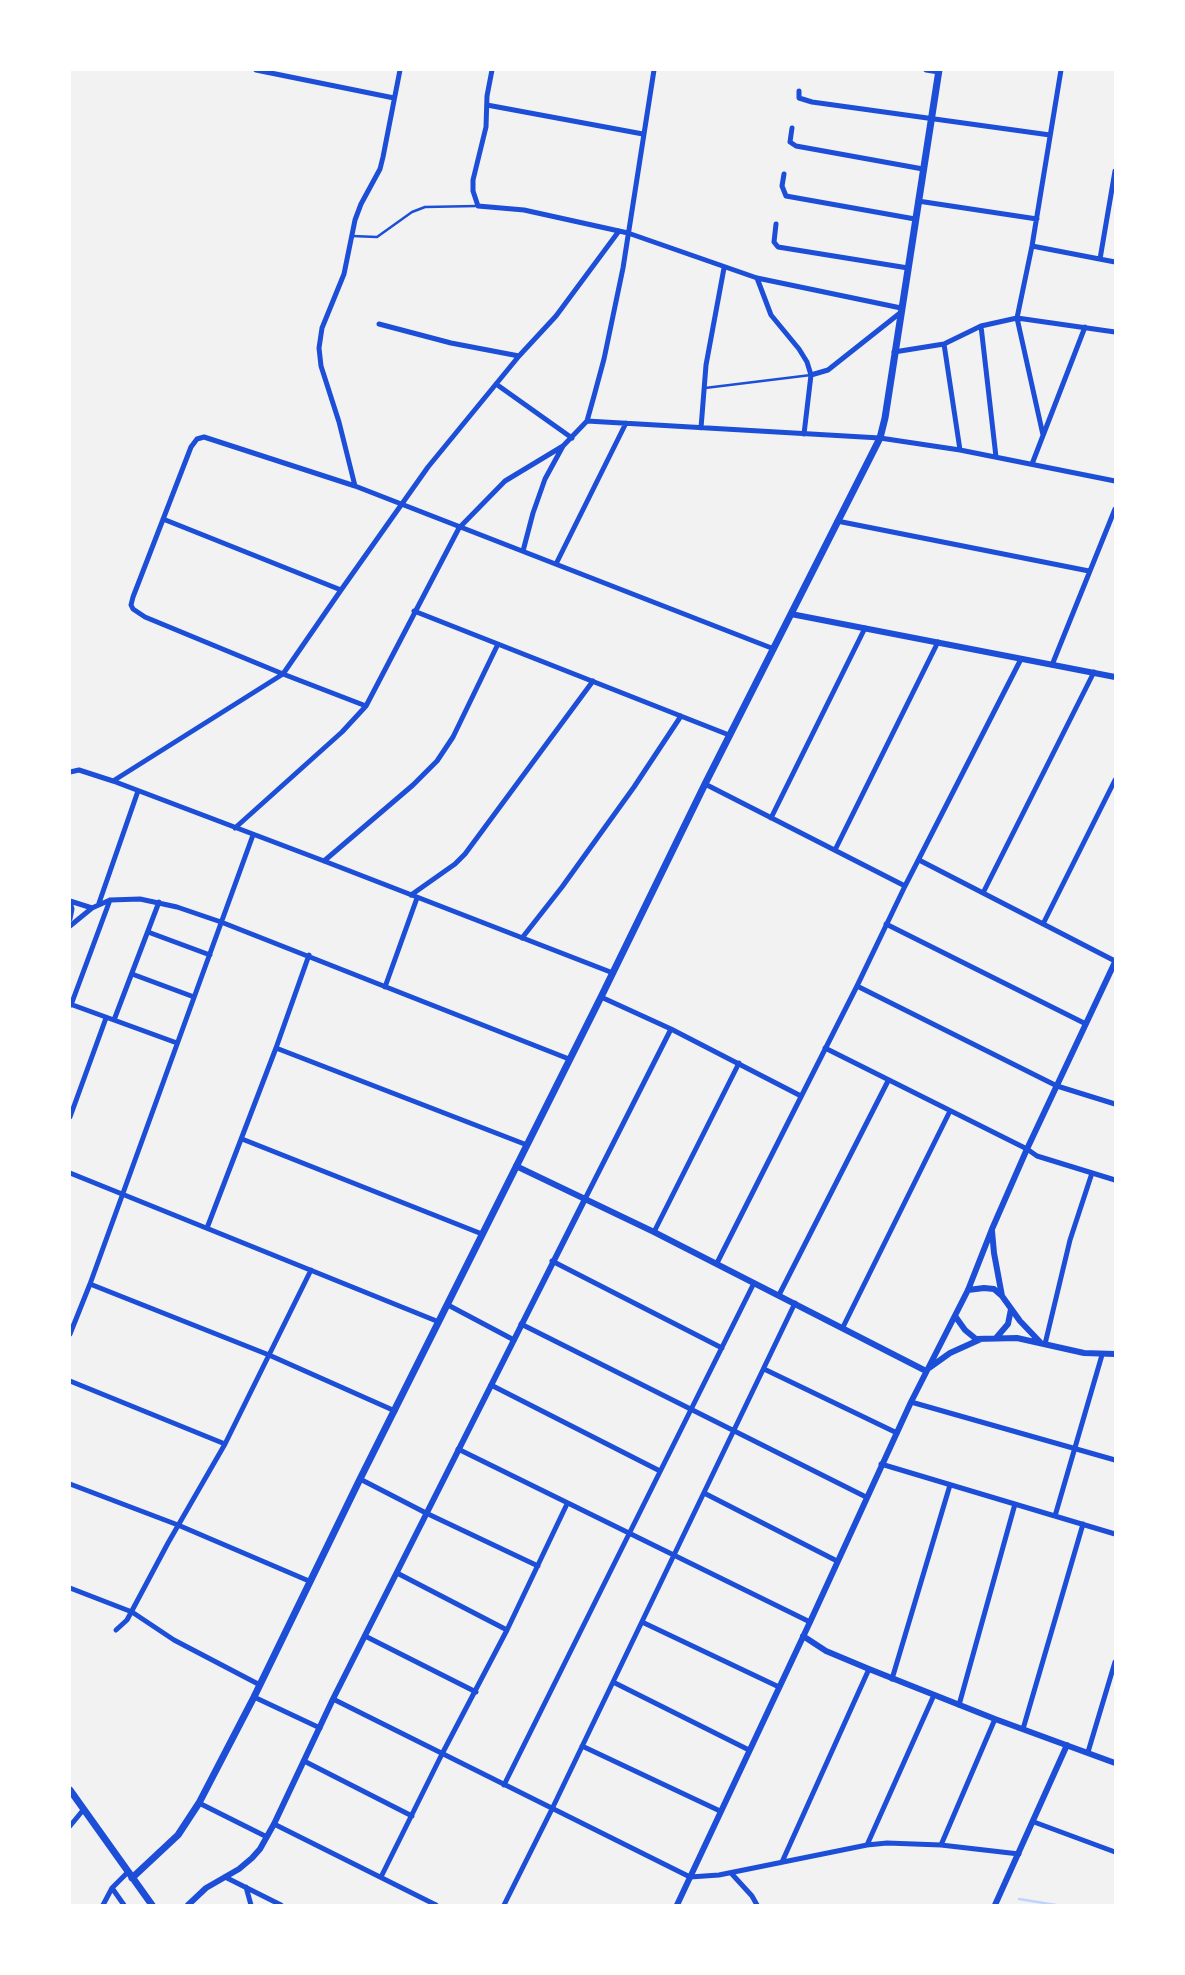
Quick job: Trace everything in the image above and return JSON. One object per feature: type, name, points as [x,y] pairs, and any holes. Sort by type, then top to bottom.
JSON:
[{"type":"main road","points":[[130,1875],[178,1835],[199,1803],[260,1685],[360,1479],[601,998],[729,735],[880,438],[885,418],[930,118],[939,71]]},
{"type":"main road","points":[[70,1790],[152,1905]]},
{"type":"street","points":[[256,70],[394,98]]},
{"type":"street","points":[[355,486],[340,422],[321,366],[318,348],[322,328],[344,274],[361,204],[380,169],[400,70]]},
{"type":"street","points":[[492,70],[486,127],[473,180],[473,191],[478,206],[524,210],[628,233],[757,278],[901,311]]},
{"type":"street","points":[[235,828],[342,732],[366,706],[459,528],[505,481],[563,446],[587,421],[616,305],[654,70]]},
{"type":"street","points":[[926,70],[939,71]]},
{"type":"street","points":[[1043,435],[1017,318],[1037,219],[1061,70]]},
{"type":"street","points":[[799,91],[798,97],[800,99],[812,102],[1050,135]]},
{"type":"street","points":[[487,106],[643,134]]},
{"type":"street","points":[[792,128],[790,142],[796,146],[923,169]]},
{"type":"street","points":[[1100,259],[1115,171]]},
{"type":"street","points":[[784,174],[782,186],[786,196],[915,219]]},
{"type":"street","points":[[918,201],[1037,219]]},
{"type":"street","points":[[776,224],[774,242],[778,246],[908,268]]},
{"type":"street","points":[[113,781],[283,674],[428,468],[519,356],[556,316],[619,231]]},
{"type":"street","points":[[1032,246],[1115,262]]},
{"type":"street","points":[[701,428],[703,388],[724,268]]},
{"type":"street","points":[[757,278],[771,315],[799,349],[811,375],[804,434]]},
{"type":"street","points":[[811,375],[828,370],[901,311]]},
{"type":"street","points":[[894,352],[944,344],[981,326],[1017,318],[1115,332]]},
{"type":"street","points":[[379,324],[442,341],[519,356]]},
{"type":"street","points":[[981,326],[996,457]]},
{"type":"street","points":[[1032,464],[1085,327]]},
{"type":"street","points":[[944,344],[960,450]]},
{"type":"street","points":[[496,384],[572,438]]},
{"type":"street","points":[[587,421],[880,438],[960,450],[1115,482]]},
{"type":"street","points":[[556,564],[626,423]]},
{"type":"street","points":[[366,706],[145,617],[133,609],[131,604],[133,597],[191,447],[197,439],[204,437],[355,486],[774,649]]},
{"type":"street","points":[[523,551],[533,513],[545,479],[563,446]]},
{"type":"street","points":[[1052,665],[1115,509]]},
{"type":"street","points":[[163,519],[341,590]]},
{"type":"street","points":[[837,521],[1089,571]]},
{"type":"street","points":[[414,611],[729,735]]},
{"type":"street","points":[[791,614],[1115,676]]},
{"type":"street","points":[[771,818],[866,628]]},
{"type":"street","points":[[835,850],[938,642]]},
{"type":"street","points":[[324,861],[413,786],[437,761],[453,737],[498,644]]},
{"type":"street","points":[[717,1263],[857,986],[905,886],[1021,659]]},
{"type":"street","points":[[983,893],[1094,672]]},
{"type":"street","points":[[411,895],[455,864],[465,854],[593,681]]},
{"type":"street","points":[[522,938],[562,887],[681,716]]},
{"type":"street","points":[[70,772],[79,770],[113,781],[612,973]]},
{"type":"street","points":[[1044,924],[1115,780]]},
{"type":"street","points":[[705,784],[905,886]]},
{"type":"street","points":[[99,903],[138,791]]},
{"type":"street","points":[[70,1334],[90,1284],[121,1194],[253,834]]},
{"type":"street","points":[[677,1905],[810,1622],[881,1464],[968,1290],[1027,1149],[1115,962],[919,860]]},
{"type":"street","points":[[385,986],[417,898]]},
{"type":"street","points":[[70,926],[99,903],[110,900],[140,899],[158,902],[222,922],[570,1059]]},
{"type":"street","points":[[110,900],[71,1004],[177,1043]]},
{"type":"street","points":[[70,902],[92,908]]},
{"type":"street","points":[[70,902],[72,909],[70,919]]},
{"type":"street","points":[[114,1020],[158,902]]},
{"type":"street","points":[[886,924],[1086,1024]]},
{"type":"street","points":[[148,932],[210,955]]},
{"type":"street","points":[[207,1228],[242,1139],[309,956]]},
{"type":"street","points":[[132,974],[194,996]]},
{"type":"street","points":[[857,986],[1057,1086],[1115,1104]]},
{"type":"street","points":[[601,998],[671,1029],[801,1096]]},
{"type":"street","points":[[70,1117],[106,1018]]},
{"type":"street","points":[[188,1905],[206,1888],[252,1858],[267,1837],[333,1699],[552,1261],[671,1029]]},
{"type":"street","points":[[276,1048],[527,1145]]},
{"type":"street","points":[[825,1048],[1046,1160],[1115,1180]]},
{"type":"street","points":[[654,1232],[739,1063]]},
{"type":"street","points":[[779,1295],[888,1081]]},
{"type":"street","points":[[843,1327],[950,1111]]},
{"type":"street","points":[[242,1139],[482,1234]]},
{"type":"street","points":[[516,1166],[717,1263],[926,1371]]},
{"type":"street","points":[[70,1173],[439,1322]]},
{"type":"street","points":[[1043,1343],[1070,1240],[1092,1173]]},
{"type":"street","points":[[992,1229],[994,1253],[1002,1296]]},
{"type":"street","points":[[552,1261],[722,1348]]},
{"type":"street","points":[[116,1630],[123,1626],[132,1612],[178,1525],[225,1444],[311,1270]]},
{"type":"street","points":[[504,1785],[754,1283]]},
{"type":"street","points":[[90,1284],[268,1356],[395,1411]]},
{"type":"street","points":[[968,1290],[994,1289],[1002,1296],[1011,1310],[1043,1343]]},
{"type":"street","points":[[504,1905],[795,1303]]},
{"type":"street","points":[[448,1305],[514,1340]]},
{"type":"street","points":[[996,1338],[1008,1324],[1011,1310]]},
{"type":"street","points":[[955,1316],[965,1330],[976,1338],[1017,1338],[1084,1353],[1115,1354]]},
{"type":"street","points":[[521,1324],[866,1497]]},
{"type":"street","points":[[926,1371],[950,1352],[981,1339]]},
{"type":"street","points":[[1055,1516],[1102,1355]]},
{"type":"street","points":[[764,1369],[897,1433]]},
{"type":"street","points":[[70,1381],[225,1444]]},
{"type":"street","points":[[491,1385],[660,1471]]},
{"type":"street","points":[[911,1402],[1115,1460]]},
{"type":"street","points":[[458,1449],[810,1622]]},
{"type":"street","points":[[881,1464],[1115,1534]]},
{"type":"street","points":[[360,1479],[426,1513],[538,1566]]},
{"type":"street","points":[[70,1484],[178,1525],[309,1582]]},
{"type":"street","points":[[892,1679],[950,1485]]},
{"type":"street","points":[[704,1493],[837,1561]]},
{"type":"street","points":[[381,1877],[442,1754],[508,1630],[567,1504]]},
{"type":"street","points":[[958,1705],[1015,1504]]},
{"type":"street","points":[[1022,1729],[1083,1524]]},
{"type":"street","points":[[397,1573],[508,1630]]},
{"type":"street","points":[[70,1588],[132,1612],[174,1640],[260,1685]]},
{"type":"street","points":[[642,1622],[779,1687]]},
{"type":"street","points":[[365,1636],[476,1692]]},
{"type":"street","points":[[803,1636],[826,1651],[892,1679],[995,1720],[1115,1763]]},
{"type":"street","points":[[1088,1752],[1115,1662]]},
{"type":"street","points":[[782,1862],[868,1669]]},
{"type":"street","points":[[613,1682],[749,1750]]},
{"type":"street","points":[[867,1845],[934,1695]]},
{"type":"street","points":[[254,1697],[320,1728]]},
{"type":"street","points":[[333,1699],[690,1877],[731,1873],[867,1845],[904,1843],[941,1845],[1019,1854]]},
{"type":"street","points":[[941,1845],[995,1720]]},
{"type":"street","points":[[995,1905],[1034,1822],[1067,1745]]},
{"type":"street","points":[[582,1746],[720,1811]]},
{"type":"street","points":[[304,1761],[412,1816]]},
{"type":"street","points":[[199,1803],[267,1837]]},
{"type":"street","points":[[70,1826],[84,1809]]},
{"type":"street","points":[[1034,1822],[1115,1852]]},
{"type":"street","points":[[274,1824],[436,1905]]},
{"type":"street","points":[[731,1873],[752,1896],[757,1905]]},
{"type":"street","points":[[103,1905],[112,1888],[130,1875]]},
{"type":"street","points":[[225,1877],[281,1905]]},
{"type":"street","points":[[246,1887],[251,1905]]},
{"type":"street","points":[[112,1888],[124,1905]]},
{"type":"lane","points":[[352,236],[377,237],[412,212],[426,207],[478,206]]},
{"type":"lane","points":[[703,388],[811,375]]},
{"type":"waterway","points":[[1019,1899],[1056,1905]]}]
